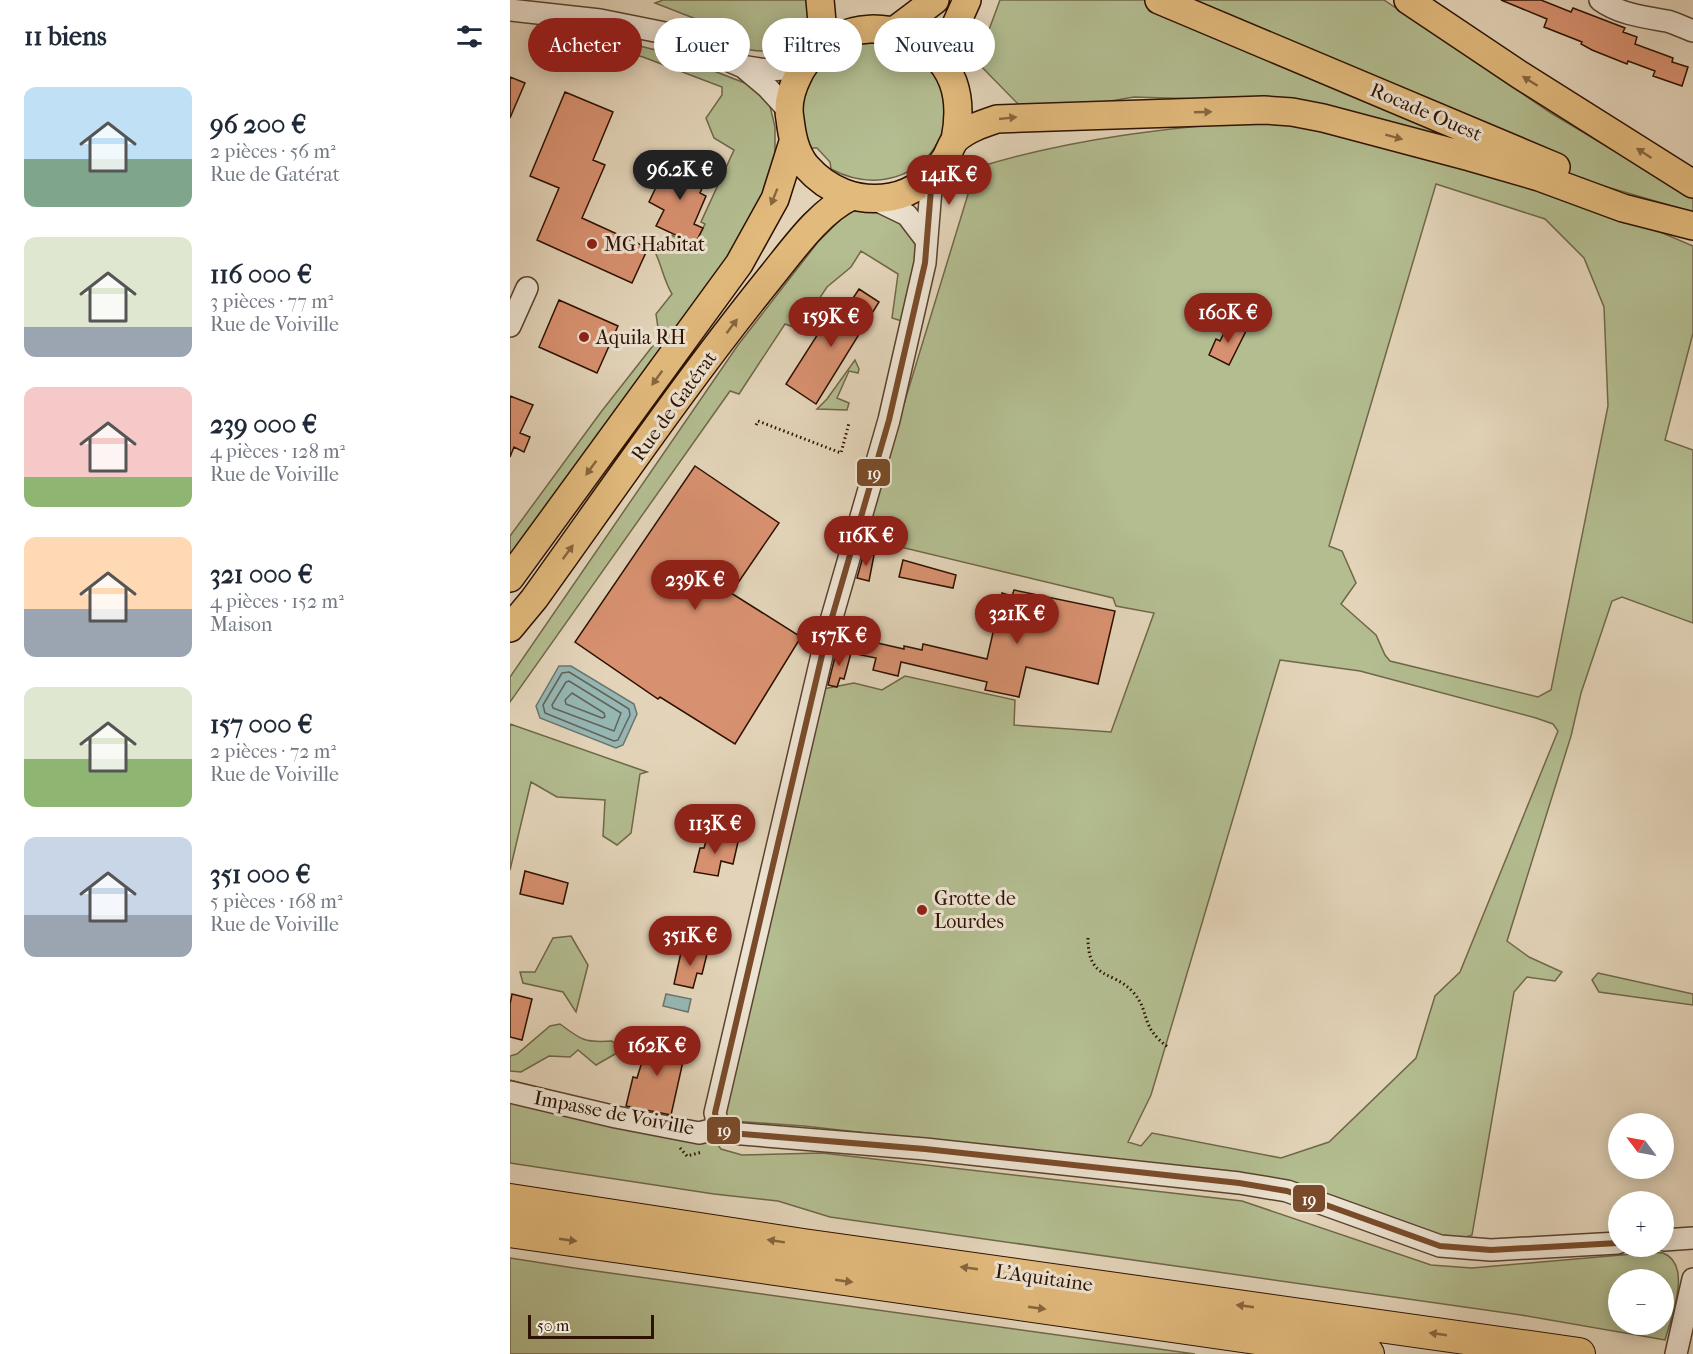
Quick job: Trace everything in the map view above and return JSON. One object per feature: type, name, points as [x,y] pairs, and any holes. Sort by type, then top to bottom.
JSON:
[{"type":"highway","name":"L'Aquitaine","points":[[510,1200],[803,1245],[1579,1354]]},
{"type":"highway","name":"L'Aquitaine","points":[[510,1231],[1368,1354]]},
{"type":"main road","points":[[820,0],[822,18]]},
{"type":"main road","points":[[911,18],[934,0]]},
{"type":"main road","points":[[959,18],[967,0]]},
{"type":"main road","name":"Rocade Ouest","points":[[1159,0],[1693,225]]},
{"type":"main road","points":[[1408,0],[1520,75],[1693,184]]},
{"type":"main road","points":[[800,72],[792,88],[788,110],[793,142],[802,161],[815,177],[832,189],[863,198],[893,197],[912,190],[942,165],[955,140],[958,121],[958,101],[953,82],[947,72]]},
{"type":"main road","points":[[955,140],[978,125],[997,119],[1017,117],[1264,110],[1292,112],[1470,157],[1539,177],[1623,208],[1693,225]]},
{"type":"main road","name":"Rue de Gatérat","points":[[510,578],[740,264],[775,200],[793,142]]},
{"type":"main road","name":"Rue de Gatérat","points":[[510,628],[534,599],[753,298],[820,220],[840,201],[863,198]]},
{"type":"main road","points":[[510,639],[534,599]]},
{"type":"street","points":[[1600,0],[1610,7],[1656,21],[1667,21],[1693,31]]},
{"type":"street","points":[[510,10],[600,20],[654,31]]},
{"type":"street","points":[[748,72],[767,87],[788,110]]},
{"type":"street","points":[[725,1130],[715,1113],[826,638],[889,420],[925,263],[931,189],[942,165]]},
{"type":"street","points":[[863,198],[907,215],[926,240]]},
{"type":"street","points":[[510,326],[527,288]]},
{"type":"street","name":"Impasse de Voiville","points":[[510,1092],[616,1117],[699,1132],[725,1130],[1239,1183],[1287,1191],[1440,1246],[1491,1250],[1608,1244]]},
{"type":"street","points":[[1674,1239],[1693,1238]]},
{"type":"street","points":[[1676,1354],[1693,1279]]},
{"type":"path","points":[[756,425],[758,421],[841,453],[849,423]]},
{"type":"path","points":[[1088,938],[1088,951],[1094,965],[1104,975],[1132,991],[1140,1002],[1146,1024],[1154,1037],[1168,1047]]},
{"type":"green space","points":[[663,0],[809,0],[810,11],[809,18],[762,18],[762,51],[750,50],[750,18],[693,18],[655,3]]},
{"type":"green space","points":[[1000,0],[1384,0],[1551,113],[1693,198],[1693,212],[1449,141],[1299,102],[1134,97],[1087,105],[1019,105],[987,72],[995,72],[993,18]]},
{"type":"green space","points":[[874,41],[874,72],[933,72],[943,92],[945,116],[939,139],[926,158],[908,172],[885,179],[859,179],[831,169],[830,162],[817,148],[811,148],[804,135],[800,112],[808,76],[812,72],[862,72],[862,42]]},
{"type":"green space","points":[[642,47],[654,50],[654,61],[643,57]]},
{"type":"green space","points":[[682,72],[717,72],[760,89],[768,98],[775,127],[775,168],[759,206],[720,274],[510,566],[510,536],[601,412],[666,329],[658,328],[656,314],[672,294],[654,250],[671,235],[695,244],[705,224],[701,222],[734,150],[714,138],[706,118],[722,95],[722,87]]},
{"type":"green space","points":[[1274,119],[1548,184],[1693,246],[1693,333],[1665,440],[1693,450],[1693,623],[1622,597],[1612,601],[1581,693],[1571,736],[1507,941],[1529,957],[1562,972],[1555,981],[1527,977],[1514,992],[1472,1235],[1457,1240],[1178,1168],[804,1126],[733,1121],[725,1116],[823,689],[854,683],[882,690],[905,676],[1015,700],[1014,725],[1111,732],[1154,613],[1116,606],[1113,598],[863,538],[976,168],[1086,141]],"holes":[[[1436,184],[1545,219],[1584,258],[1604,307],[1608,406],[1551,690],[1538,697],[1390,661],[1376,635],[1341,604],[1356,583],[1342,551],[1329,546]],[[1280,660],[1360,671],[1536,718],[1553,724],[1558,731],[1460,972],[1435,996],[1416,1058],[1329,1142],[1281,1158],[1152,1133],[1141,1146],[1128,1142],[1151,1095]]]},
{"type":"green space","points":[[867,209],[899,217],[916,238],[916,260],[908,323],[892,318],[898,274],[861,251],[851,267],[827,287],[799,329],[785,324],[739,394],[730,391],[510,702],[510,677],[738,345],[818,242],[848,212]]},
{"type":"green space","points":[[855,360],[859,369],[858,373],[849,371],[837,398],[849,403],[847,410],[817,409],[827,399]]},
{"type":"green space","points":[[510,724],[647,772],[640,774],[631,833],[617,845],[603,836],[605,800],[557,797],[531,782],[510,870]]},
{"type":"green space","points":[[571,936],[588,965],[576,1012],[563,992],[523,983],[520,972],[535,972],[553,938]]},
{"type":"green space","points":[[1598,973],[1693,994],[1693,1005],[1599,992],[1592,980]]},
{"type":"green space","points":[[560,1024],[584,1039],[612,1041],[622,1050],[596,1065],[578,1050],[570,1057],[549,1056],[521,1072],[510,1071],[510,1056],[517,1054],[550,1026]]},
{"type":"green space","points":[[510,1080],[625,1110],[700,1123],[721,1149],[742,1155],[822,1153],[1242,1201],[1431,1265],[1472,1268],[1608,1256],[1669,1257],[1677,1268],[1678,1292],[1674,1309],[1674,1269],[1608,1269],[1608,1330],[1521,1315],[830,1217],[778,1201],[714,1194],[510,1163]]},
{"type":"green space","points":[[510,1258],[574,1268],[1195,1354],[510,1354]]},
{"type":"green space","points":[[1636,1335],[1666,1335],[1665,1340]]},
{"type":"water","points":[[559,666],[571,666],[634,704],[637,714],[623,745],[616,748],[540,718],[536,706]]},
{"type":"water","points":[[666,994],[691,999],[688,1012],[663,1006]]},
{"type":"building","points":[[1501,0],[1541,0],[1571,12],[1573,8],[1625,28],[1623,32],[1637,37],[1635,44],[1673,58],[1672,62],[1688,67],[1682,86],[1653,76],[1655,71],[1628,61],[1627,64],[1592,50],[1581,44],[1582,42],[1544,27],[1547,19]]},
{"type":"building","points":[[510,77],[525,83],[510,118]]},
{"type":"building","points":[[565,92],[613,112],[593,160],[605,165],[582,218],[648,248],[632,283],[537,240],[559,188],[530,176]]},
{"type":"building","points":[[669,160],[706,179],[700,193],[706,196],[694,224],[703,228],[695,244],[656,226],[664,210],[649,202]]},
{"type":"building","points":[[859,289],[879,302],[816,404],[786,384],[830,315],[838,321]]},
{"type":"building","points":[[559,300],[618,326],[597,373],[539,347]]},
{"type":"building","points":[[1229,323],[1246,331],[1229,365],[1209,355],[1216,339],[1220,341]]},
{"type":"building","points":[[510,396],[533,405],[520,433],[530,437],[524,452],[514,447],[510,457]]},
{"type":"building","points":[[695,466],[779,523],[731,593],[801,637],[735,744],[660,697],[658,699],[575,642]]},
{"type":"building","points":[[864,553],[874,555],[869,581],[857,578]]},
{"type":"building","points":[[903,560],[956,575],[953,588],[899,577]]},
{"type":"building","points":[[1014,590],[1115,611],[1098,684],[1026,667],[1019,697],[985,690],[987,682],[901,662],[898,676],[873,670],[876,658],[851,653],[855,638],[904,649],[904,646],[922,650],[923,644],[987,659],[1002,593],[1012,596]]},
{"type":"building","points":[[837,649],[851,653],[844,679],[840,678],[837,687],[828,685]]},
{"type":"building","points":[[708,835],[738,842],[733,864],[721,861],[718,876],[694,872],[700,848],[704,848]]},
{"type":"building","points":[[525,871],[568,883],[563,904],[520,894]]},
{"type":"building","points":[[682,948],[707,954],[702,974],[697,973],[693,988],[674,984]]},
{"type":"building","points":[[512,994],[532,999],[522,1040],[510,1037]]},
{"type":"building","points":[[642,1037],[686,1048],[671,1115],[626,1106],[633,1077],[637,1078],[645,1052],[639,1050]]},
{"type":"transit line","name":"19","points":[[942,164],[931,189],[925,263],[889,420],[826,638],[715,1113],[719,1128],[730,1133],[925,1149],[1239,1183],[1287,1191],[1440,1246],[1491,1250],[1608,1244]]},
{"type":"place","name":"MG Habitat","points":[[592,244]]},
{"type":"place","name":"Aquila RH","points":[[584,337]]},
{"type":"place","name":"Grotte de Lourdes","points":[[922,910]]}]
